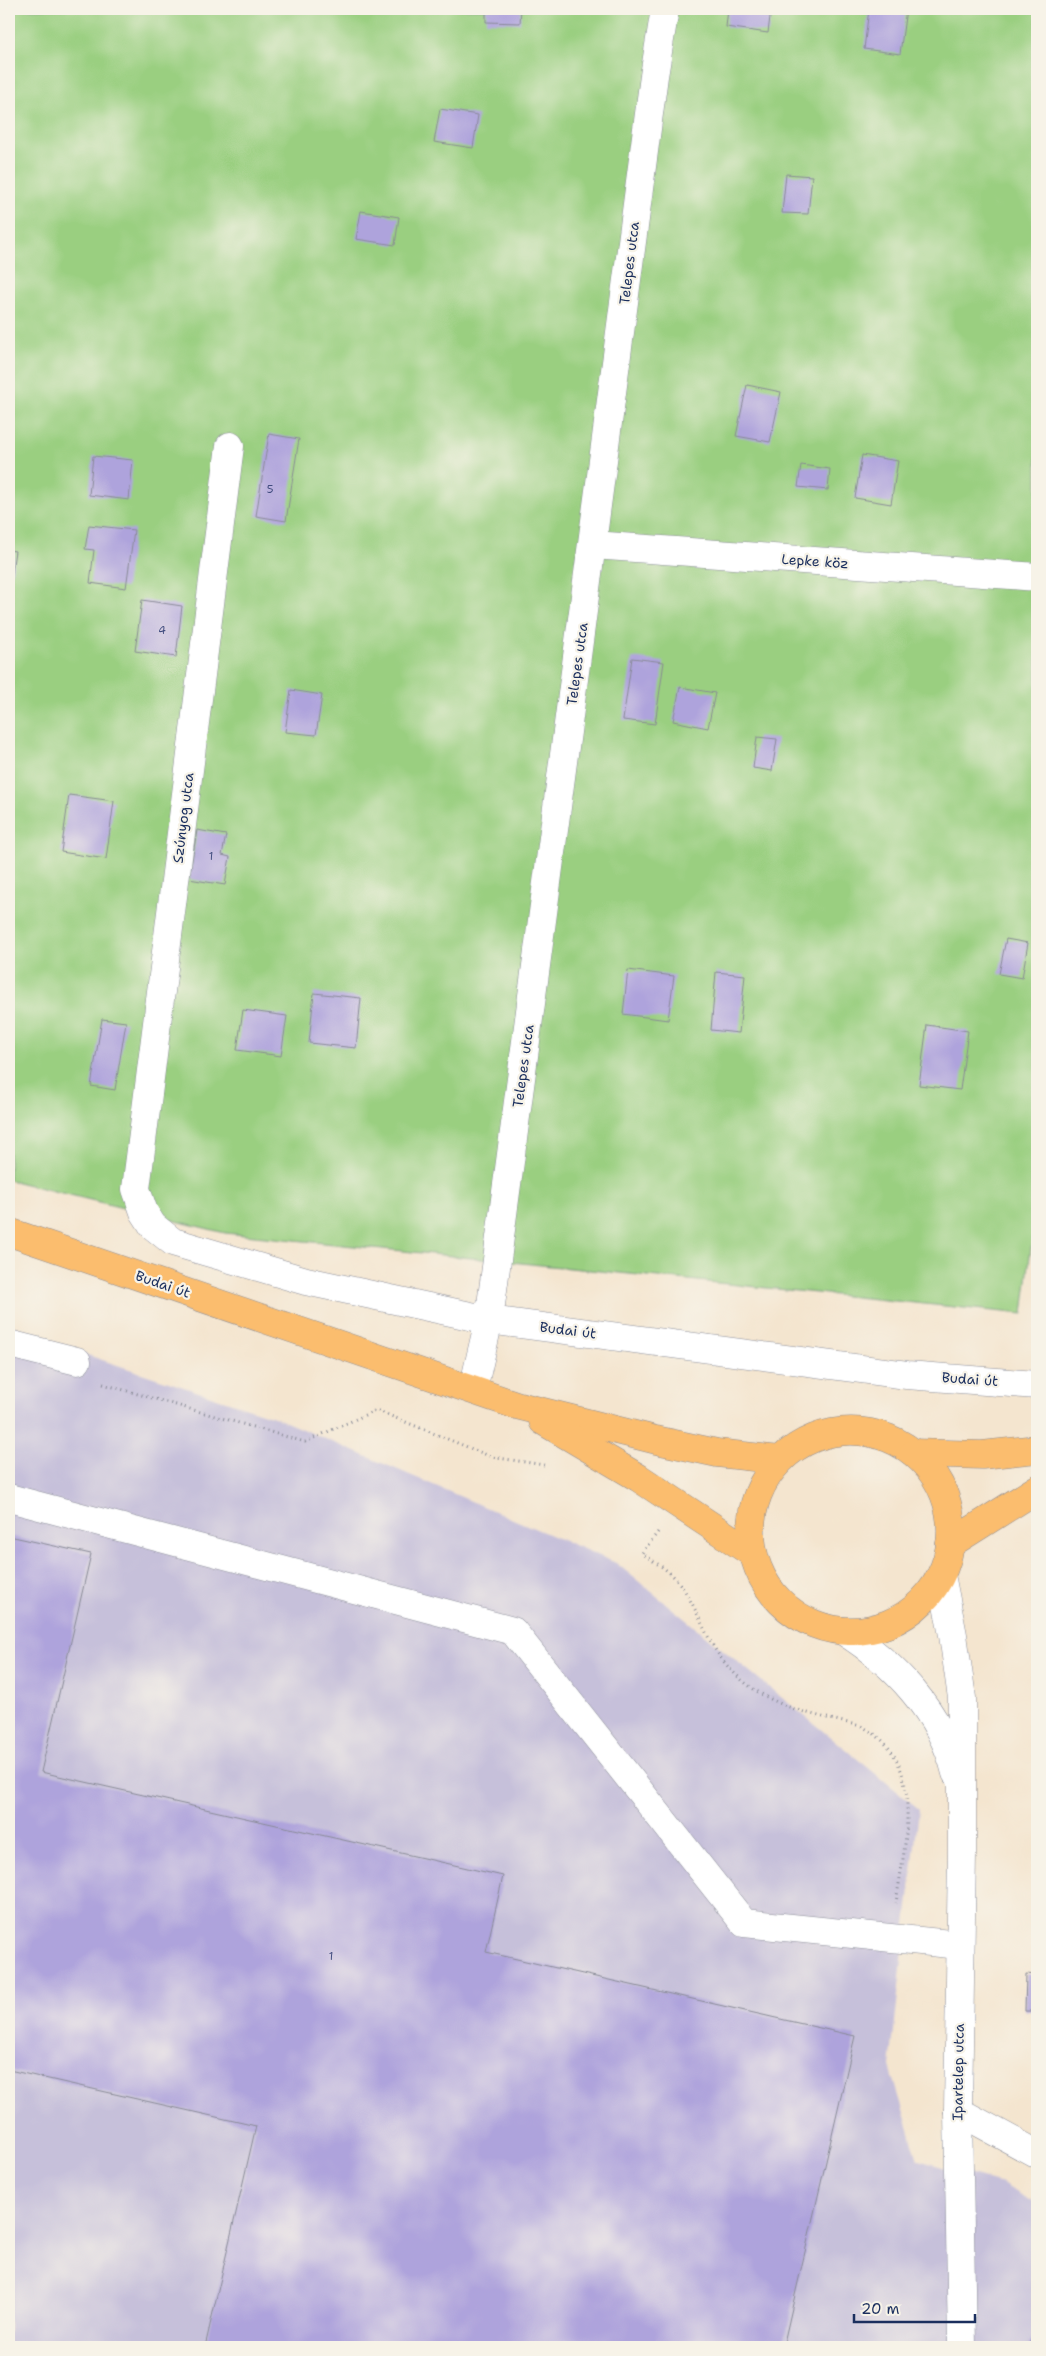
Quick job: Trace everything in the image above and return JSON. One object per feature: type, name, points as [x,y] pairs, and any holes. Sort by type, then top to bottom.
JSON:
[{"type":"main road","name":"Budai út","points":[[9,1232],[474,1389],[516,1405]]},
{"type":"main road","points":[[516,1405],[699,1449],[748,1458],[780,1460]]},
{"type":"main road","points":[[516,1405],[638,1478],[752,1553]]},
{"type":"main road","points":[[846,1431],[882,1436],[914,1453],[929,1467],[936,1478],[948,1504],[951,1524],[950,1544],[941,1575],[928,1595],[911,1612],[890,1624],[867,1630],[842,1632],[818,1626],[795,1615],[775,1598],[760,1577],[752,1553],[750,1520],[760,1487],[780,1460],[810,1439],[846,1431]]},
{"type":"main road","points":[[914,1453],[982,1455],[1037,1449]]},
{"type":"main road","points":[[950,1544],[1037,1489]]},
{"type":"street","name":"Telepes utca","points":[[474,1389],[490,1320],[652,85],[665,9]]},
{"type":"street","name":"Szúnyog utca","points":[[136,1189],[230,446]]},
{"type":"street","name":"Lepke köz","points":[[593,545],[1037,577]]},
{"type":"street","name":"Budai út","points":[[136,1189],[144,1212],[153,1226],[174,1242],[306,1281],[490,1320],[907,1374],[1037,1385]]},
{"type":"street","points":[[9,1344],[77,1361]]},
{"type":"street","points":[[9,1498],[513,1630],[744,1923],[960,1944]]},
{"type":"street","points":[[941,1575],[953,1635],[962,1698],[962,1797]]},
{"type":"street","points":[[842,1632],[865,1645],[916,1693],[937,1728],[953,1761],[962,1797]]},
{"type":"street","name":"Ipartelep utca","points":[[962,1797],[958,2111],[962,2347]]},
{"type":"street","points":[[958,2111],[1037,2154]]},
{"type":"path","points":[[77,1361],[96,1383],[305,1442],[376,1410],[492,1457],[552,1466]]},
{"type":"path","points":[[659,1530],[642,1553],[668,1572],[680,1584],[721,1658],[735,1673],[759,1693],[778,1704],[813,1716],[861,1726],[871,1731],[889,1750],[898,1764],[908,1791],[908,1804],[892,1938]]},
{"type":"shaded area","points":[[9,1329],[274,1417],[616,1563],[919,1809],[890,2066],[918,2160],[1002,2184],[1037,2204],[1037,2347],[9,2347]]},
{"type":"green space","points":[[9,9],[1037,9],[1037,1198],[1023,1314],[225,1233],[9,1180]]},
{"type":"building","points":[[486,9],[521,9],[520,23],[486,22]]},
{"type":"building","points":[[728,9],[771,9],[768,33],[726,27]]},
{"type":"building","points":[[869,9],[906,9],[900,54],[864,49]]},
{"type":"building","points":[[440,109],[478,115],[473,148],[434,142]]},
{"type":"building","points":[[786,174],[812,176],[808,214],[782,213]]},
{"type":"building","points":[[361,211],[399,217],[395,245],[356,239]]},
{"type":"building","points":[[747,385],[781,392],[770,442],[736,436]]},
{"type":"building","points":[[269,434],[299,439],[286,521],[256,516]]},
{"type":"building","points":[[862,455],[898,461],[891,504],[855,498]]},
{"type":"building","points":[[93,456],[133,460],[129,500],[89,495]]},
{"type":"building","points":[[801,465],[830,469],[828,490],[798,487]]},
{"type":"building","points":[[89,525],[134,530],[126,588],[90,583],[94,550],[85,549]]},
{"type":"building","points":[[9,550],[15,551],[10,585],[9,585]]},
{"type":"building","points":[[142,600],[182,606],[176,657],[135,651]]},
{"type":"building","points":[[632,658],[664,662],[655,724],[623,720]]},
{"type":"building","points":[[680,687],[715,693],[708,728],[673,721]]},
{"type":"building","points":[[291,690],[322,695],[316,735],[285,732]]},
{"type":"building","points":[[757,737],[777,739],[772,771],[753,768]]},
{"type":"building","points":[[69,795],[114,801],[106,859],[61,852]]},
{"type":"building","points":[[197,830],[226,835],[222,855],[230,857],[225,885],[189,879]]},
{"type":"building","points":[[1006,939],[1028,943],[1022,978],[999,974]]},
{"type":"building","points":[[628,970],[674,976],[668,1020],[623,1014]]},
{"type":"building","points":[[716,972],[745,975],[739,1033],[711,1030]]},
{"type":"building","points":[[314,993],[361,998],[356,1048],[309,1043]]},
{"type":"building","points":[[243,1010],[287,1016],[281,1056],[237,1050]]},
{"type":"building","points":[[102,1019],[126,1022],[115,1090],[91,1086]]},
{"type":"building","points":[[927,1025],[968,1031],[960,1090],[919,1085]]},
{"type":"building","points":[[9,1536],[91,1554],[41,1772],[503,1876],[486,1952],[855,2036],[783,2347],[205,2347],[256,2126],[9,2070]]},
{"type":"building","points":[[1026,1974],[1037,1975],[1037,2011],[1025,2011]]},
{"type":"building","points":[[1037,2331],[1037,2347],[1027,2347]]}]
